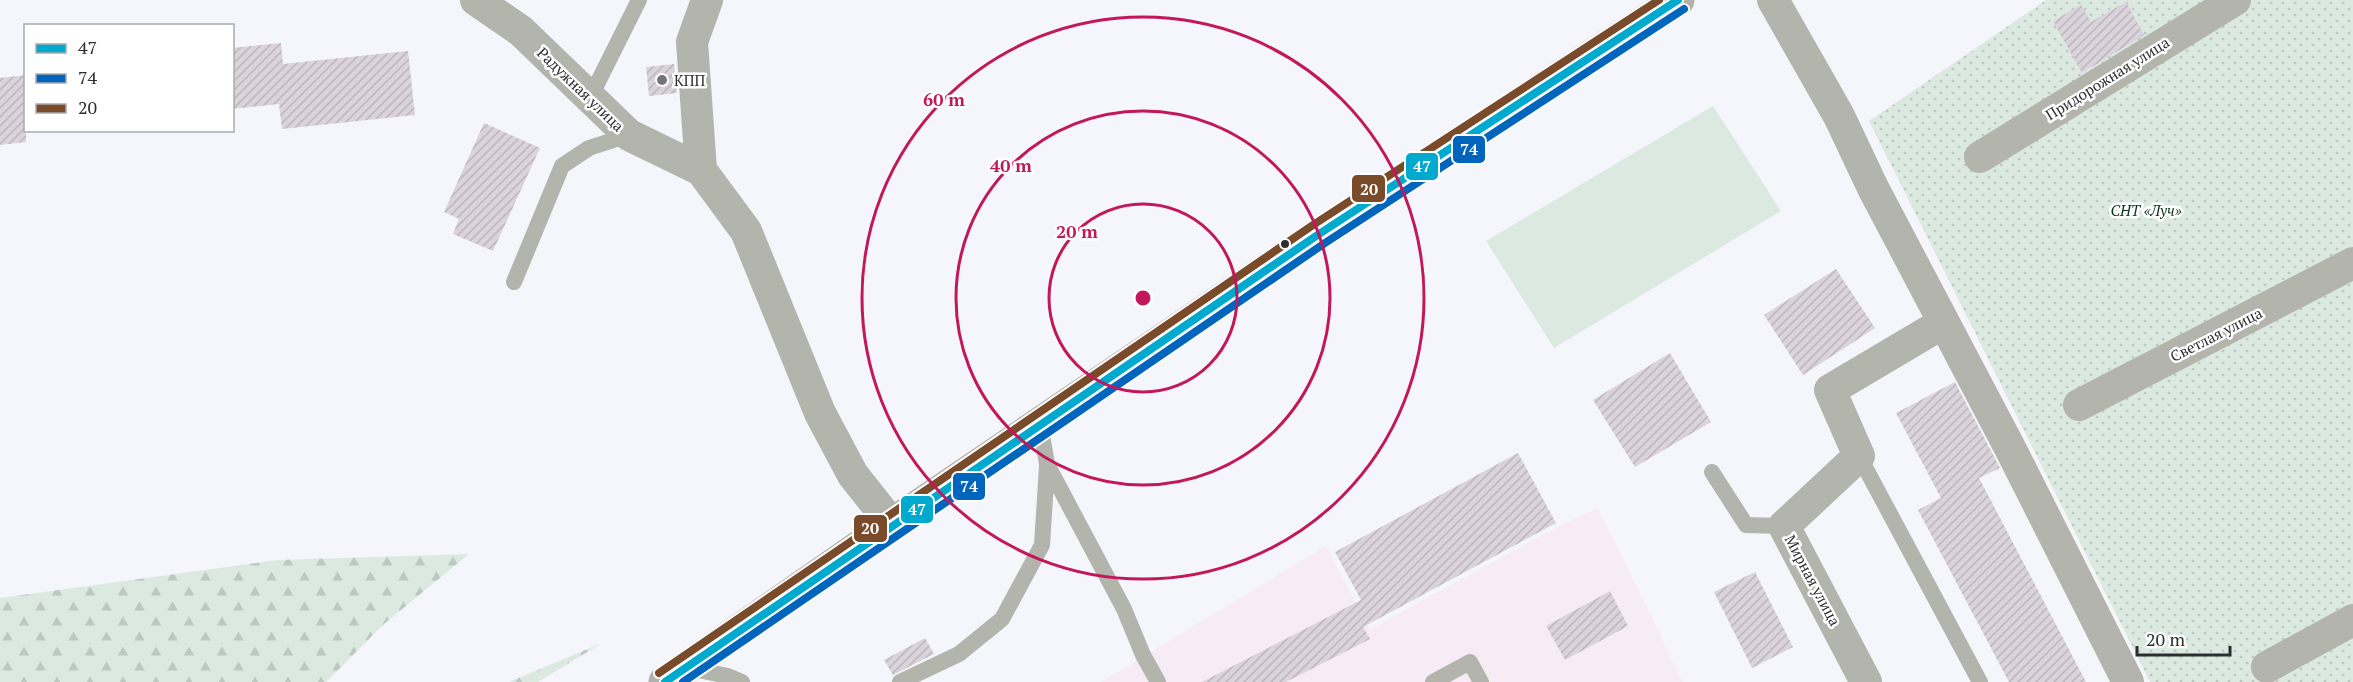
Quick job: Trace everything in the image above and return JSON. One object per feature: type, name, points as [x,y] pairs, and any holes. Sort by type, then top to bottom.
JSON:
[{"type":"street","name":"Радужная улица","points":[[476,0],[521,31],[591,96],[628,135],[701,170]]},
{"type":"street","points":[[707,0],[692,42],[701,170],[746,231],[820,413],[853,475],[892,524]]},
{"type":"street","points":[[676,675],[892,524],[1319,234],[1678,0]]},
{"type":"street","points":[[1773,0],[1839,116],[2128,682]]},
{"type":"street","name":"Придорожная улица","points":[[1980,157],[2235,0]]},
{"type":"street","name":"Светлая улица","points":[[2079,405],[2353,263]]},
{"type":"street","points":[[1859,456],[1830,390],[1943,323]]},
{"type":"street","name":"Мирная улица","points":[[1859,456],[1785,526],[1866,682]]},
{"type":"street","points":[[2267,667],[2353,620]]},
{"type":"lane","points":[[591,96],[639,0]]},
{"type":"lane","points":[[514,282],[562,166],[589,148],[628,135]]},
{"type":"lane","points":[[900,682],[959,654],[1002,619],[1042,545],[1047,464],[1040,423]]},
{"type":"lane","points":[[1859,456],[1980,682]]},
{"type":"lane","points":[[1047,464],[1124,609],[1143,655],[1158,682]]},
{"type":"lane","points":[[1712,472],[1746,525],[1785,526]]},
{"type":"lane","points":[[1433,682],[1470,662],[1481,682]]},
{"type":"lane","points":[[676,675],[732,680]]},
{"type":"shaded area","points":[[1598,508],[1683,682],[1101,682],[1326,546],[1370,629],[1559,526]]},
{"type":"green space","name":"СНТ «Луч»","points":[[2046,0],[2353,0],[2353,682],[2150,682],[1869,121]]},
{"type":"green space","points":[[1713,106],[1781,211],[1554,348],[1486,241]]},
{"type":"green space","points":[[469,554],[384,624],[326,682],[0,682],[0,598],[277,560]]},
{"type":"green space","points":[[602,643],[538,682],[509,682]]},
{"type":"building","points":[[2126,2],[2144,35],[2082,73],[2053,21],[2081,5],[2091,22]]},
{"type":"building","points":[[281,43],[283,64],[408,51],[415,115],[282,129],[279,104],[234,109],[234,48]]},
{"type":"building","name":"КПП","points":[[674,64],[677,93],[649,96],[646,67]]},
{"type":"building","points":[[24,75],[26,142],[0,145],[0,78]]},
{"type":"building","points":[[484,123],[540,148],[493,251],[453,234],[459,219],[444,212]]},
{"type":"building","points":[[1836,269],[1875,328],[1803,375],[1764,315]]},
{"type":"building","points":[[1670,353],[1711,422],[1635,467],[1593,400]]},
{"type":"building","points":[[1955,382],[2000,468],[1979,478],[2086,682],[2009,682],[1918,510],[1941,498],[1896,413]]},
{"type":"building","points":[[1518,453],[1556,523],[1363,627],[1370,639],[1286,682],[1202,682],[1361,600],[1335,552]]},
{"type":"building","points":[[1755,572],[1793,647],[1752,668],[1714,592]]},
{"type":"building","points":[[1610,591],[1628,626],[1565,660],[1546,626]]},
{"type":"building","points":[[925,638],[934,654],[893,675],[884,660]]},
{"type":"transit line","name":"20","points":[[659,673],[1313,225],[1659,0]]},
{"type":"transit line","name":"47","points":[[665,682],[1319,234],[1678,0]]},
{"type":"transit line","name":"74","points":[[683,682],[1325,243],[1684,9]]},
{"type":"place","name":"КПП","points":[[662,80]]}]
